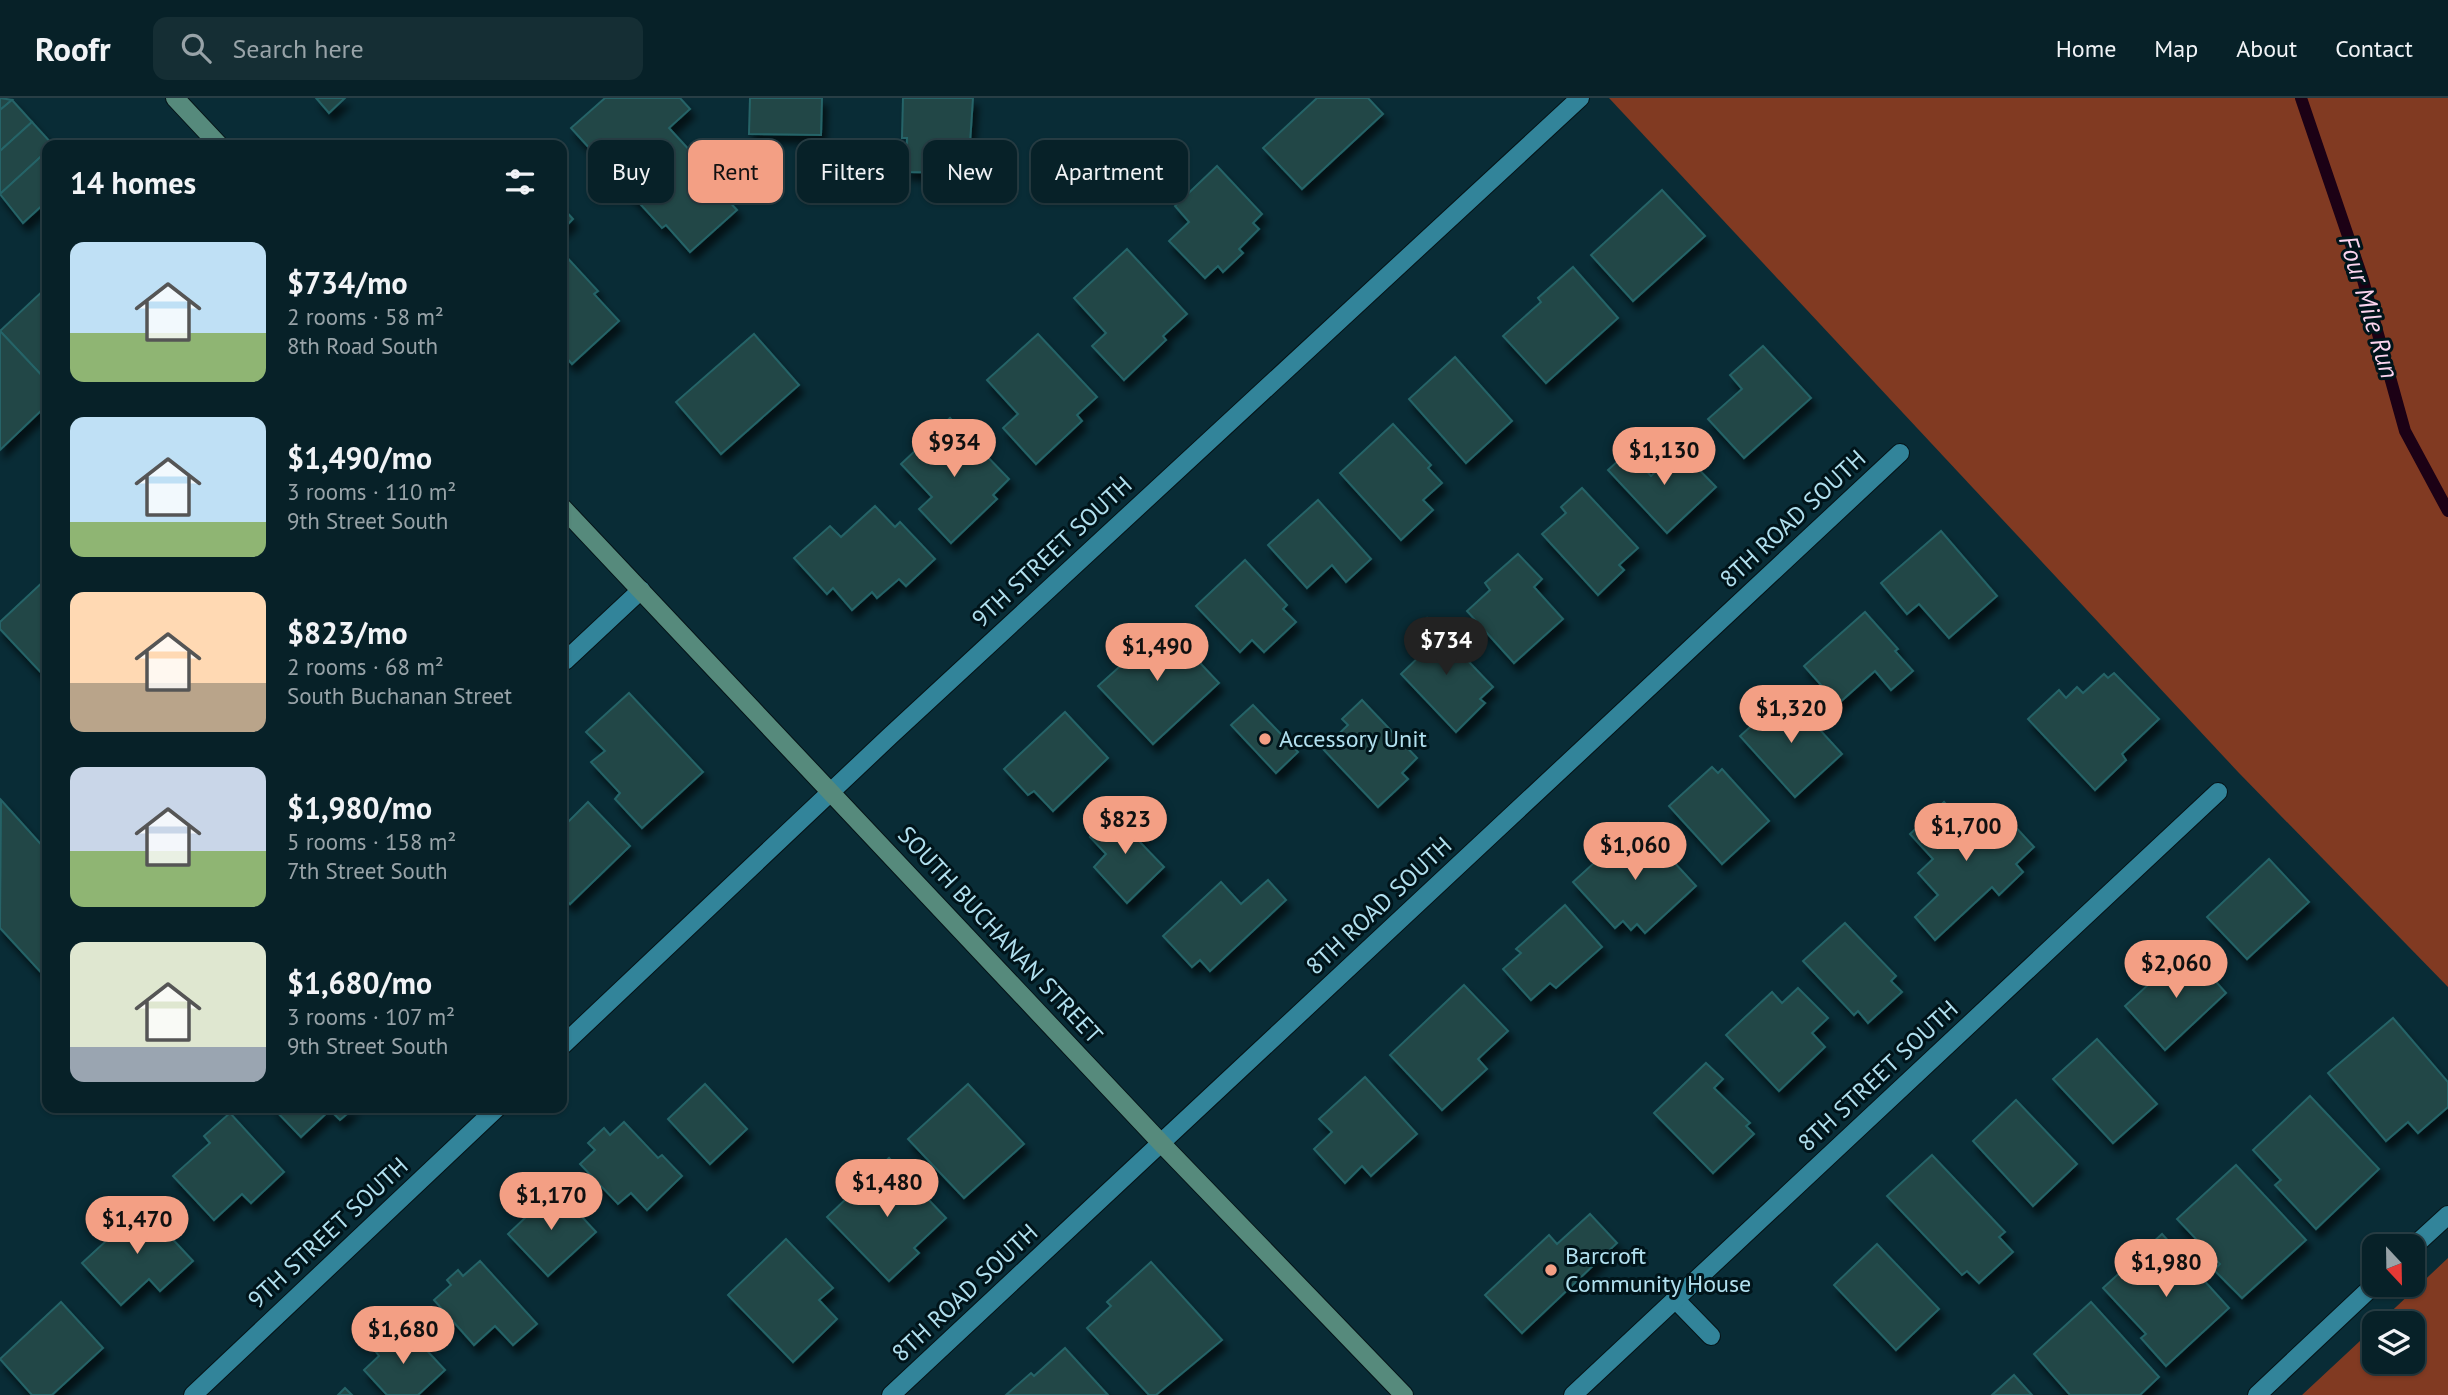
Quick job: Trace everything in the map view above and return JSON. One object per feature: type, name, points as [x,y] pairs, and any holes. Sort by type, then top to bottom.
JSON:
[{"type":"street","points":[[175,98],[214,140]]},
{"type":"street","name":"9TH STREET SOUTH","points":[[567,1041],[832,791],[1580,98]]},
{"type":"street","name":"8TH ROAD SOUTH","points":[[891,1395],[1900,453]]},
{"type":"street","name":"SOUTH BUCHANAN STREET","points":[[567,512],[1162,1144],[1404,1395]]},
{"type":"street","points":[[567,659],[641,590]]},
{"type":"street","name":"8TH STREET SOUTH","points":[[1583,1392],[1675,1300],[2218,792]]},
{"type":"street","name":"9TH STREET SOUTH","points":[[192,1395],[492,1113]]},
{"type":"street","points":[[2426,1235],[2448,1214]]},
{"type":"street","points":[[2257,1395],[2362,1296]]},
{"type":"street","points":[[1675,1300],[1711,1336]]},
{"type":"shaded area","points":[[1609,98],[2448,98],[2448,987],[2239,773]]},
{"type":"shaded area","points":[[2448,1258],[2448,1395],[2302,1395],[2362,1339],[2362,1374],[2425,1374],[2425,1311],[2392,1311],[2407,1297],[2426,1297],[2426,1279]]},
{"type":"building","points":[[0,98],[12,100],[0,110]]},
{"type":"building","points":[[316,98],[345,98],[329,113]]},
{"type":"building","points":[[605,98],[680,98],[690,109],[669,128],[688,149],[688,203],[731,203],[737,210],[690,252],[666,225],[662,228],[639,203],[674,203],[674,140],[588,140],[588,147],[571,128]]},
{"type":"building","points":[[750,98],[822,98],[821,135],[749,134]]},
{"type":"building","points":[[903,98],[973,98],[970,140],[923,140],[923,172],[909,172],[909,140],[902,138]]},
{"type":"building","points":[[1317,98],[1368,98],[1383,114],[1302,189],[1263,148]]},
{"type":"building","points":[[12,100],[32,122],[0,151],[0,110]]},
{"type":"building","points":[[32,122],[48,140],[42,140],[42,156],[0,194],[0,151]]},
{"type":"building","points":[[42,156],[42,206],[23,223],[0,194]]},
{"type":"building","points":[[1217,166],[1262,214],[1253,223],[1259,229],[1239,249],[1243,253],[1223,272],[1218,266],[1205,278],[1169,241],[1189,222],[1175,206],[1178,203],[1188,203],[1188,194]]},
{"type":"building","points":[[1662,190],[1705,236],[1633,301],[1591,255]]},
{"type":"building","points":[[567,212],[573,219],[567,225]]},
{"type":"building","points":[[1127,249],[1187,314],[1163,336],[1166,340],[1124,380],[1092,346],[1106,333],[1074,298]]},
{"type":"building","points":[[567,257],[598,291],[594,294],[619,321],[572,364],[567,358]]},
{"type":"building","points":[[1573,267],[1618,318],[1546,383],[1503,336],[1541,302],[1538,298]]},
{"type":"building","points":[[42,292],[42,376],[0,331]]},
{"type":"building","points":[[0,331],[42,376],[42,410],[0,450]]},
{"type":"building","points":[[754,334],[799,385],[721,454],[676,402]]},
{"type":"building","points":[[1038,334],[1097,397],[1077,415],[1082,421],[1036,464],[1003,428],[1018,414],[987,380]]},
{"type":"building","points":[[1763,346],[1811,398],[1744,458],[1708,419],[1742,389],[1730,375]]},
{"type":"building","points":[[1455,357],[1512,421],[1466,463],[1409,399]]},
{"type":"building","points":[[950,418],[1009,479],[993,495],[997,499],[951,543],[919,509],[932,497],[901,464]]},
{"type":"building","points":[[1393,424],[1431,465],[1428,468],[1442,483],[1423,500],[1433,510],[1401,540],[1340,473]]},
{"type":"building","points":[[1679,449],[1716,487],[1667,533],[1608,470],[1629,451],[1651,476]]},
{"type":"building","points":[[1582,488],[1638,548],[1619,565],[1624,570],[1598,595],[1542,534],[1566,513],[1561,507]]},
{"type":"building","points":[[1318,500],[1371,559],[1346,582],[1332,565],[1307,588],[1268,545]]},
{"type":"building","points":[[875,506],[895,527],[900,522],[935,559],[906,586],[899,579],[877,598],[872,592],[852,610],[833,588],[827,594],[794,558],[830,526],[841,537]]},
{"type":"building","points":[[1941,531],[1997,596],[1949,638],[1919,604],[1907,614],[1881,583]]},
{"type":"building","points":[[1518,554],[1542,579],[1534,587],[1563,619],[1514,663],[1467,611],[1490,590],[1485,583]]},
{"type":"building","points":[[1245,560],[1287,605],[1283,609],[1296,622],[1264,652],[1252,640],[1240,652],[1196,606]]},
{"type":"building","points":[[42,583],[42,674],[0,629],[0,622]]},
{"type":"building","points":[[1865,612],[1898,649],[1895,651],[1913,671],[1891,690],[1875,671],[1838,704],[1804,666]]},
{"type":"building","points":[[1427,618],[1493,687],[1480,699],[1485,703],[1456,732],[1401,674],[1424,652],[1408,636]]},
{"type":"building","points":[[1165,626],[1219,683],[1153,744],[1098,686],[1127,660],[1118,650],[1135,634],[1146,645]]},
{"type":"building","points":[[2114,673],[2159,719],[2122,754],[2126,760],[2095,790],[2028,719],[2059,690],[2066,698],[2077,687],[2083,693],[2104,674],[2108,678]]},
{"type":"building","points":[[629,693],[703,772],[642,828],[615,799],[620,793],[591,762],[605,751],[586,732]]},
{"type":"building","points":[[1787,694],[1842,754],[1795,797],[1740,736]]},
{"type":"building","points":[[1362,700],[1417,758],[1402,773],[1408,779],[1378,807],[1323,749],[1348,725],[1342,719]]},
{"type":"building","name":"Accessory Unit","points":[[1253,705],[1298,752],[1276,773],[1231,725]]},
{"type":"building","points":[[1065,712],[1108,758],[1053,811],[1034,791],[1028,795],[1004,769]]},
{"type":"building","points":[[1712,767],[1718,773],[1722,769],[1769,821],[1722,864],[1669,806]]},
{"type":"building","points":[[1,800],[42,845],[42,974],[0,928]]},
{"type":"building","points":[[588,802],[630,846],[570,904],[567,901],[567,823]]},
{"type":"building","points":[[1944,802],[1969,830],[1996,806],[2034,847],[2016,864],[2023,872],[1999,895],[1992,887],[1935,940],[1915,917],[1938,895],[1918,873],[1933,859],[1910,834]]},
{"type":"building","points":[[1122,807],[1144,831],[1137,839],[1164,867],[1127,903],[1094,867],[1106,854],[1090,837]]},
{"type":"building","points":[[1638,823],[1696,886],[1645,933],[1637,924],[1631,930],[1623,921],[1615,928],[1573,882]]},
{"type":"building","points":[[2269,859],[2309,902],[2247,959],[2207,917]]},
{"type":"building","points":[[1268,880],[1286,900],[1210,971],[1200,960],[1192,967],[1163,936],[1221,882],[1241,904]]},
{"type":"building","points":[[1565,905],[1602,947],[1556,988],[1550,983],[1531,1000],[1503,969],[1521,953],[1516,949]]},
{"type":"building","points":[[1845,923],[1896,976],[1891,981],[1902,992],[1868,1023],[1858,1011],[1854,1015],[1803,961]]},
{"type":"building","points":[[2187,949],[2226,993],[2165,1050],[2125,1006]]},
{"type":"building","points":[[1464,985],[1508,1031],[1478,1059],[1487,1069],[1442,1110],[1390,1055]]},
{"type":"building","points":[[1798,988],[1828,1018],[1812,1033],[1825,1047],[1779,1091],[1726,1035],[1772,992],[1782,1003]]},
{"type":"building","points":[[2393,1018],[2448,1082],[2448,1107],[2418,1133],[2408,1122],[2386,1141],[2328,1073]]},
{"type":"building","points":[[2097,1039],[2157,1104],[2113,1143],[2053,1079]]},
{"type":"building","points":[[1706,1063],[1723,1079],[1714,1088],[1750,1123],[1746,1126],[1754,1134],[1713,1173],[1654,1113]]},
{"type":"building","points":[[1365,1077],[1417,1134],[1371,1176],[1362,1166],[1345,1183],[1314,1149],[1332,1132],[1319,1119]]},
{"type":"building","points":[[705,1084],[747,1129],[710,1164],[668,1119]]},
{"type":"building","points":[[968,1084],[1024,1144],[964,1198],[908,1139]]},
{"type":"building","points":[[2310,1096],[2379,1169],[2316,1229],[2275,1185],[2281,1180],[2253,1150]]},
{"type":"building","points":[[2016,1100],[2077,1164],[2033,1206],[1973,1141]]},
{"type":"building","points":[[230,1113],[284,1172],[251,1203],[242,1194],[214,1220],[173,1176],[210,1143],[204,1136]]},
{"type":"building","points":[[278,1113],[327,1113],[301,1137]]},
{"type":"building","points":[[333,1113],[348,1113],[340,1120]]},
{"type":"building","points":[[624,1122],[658,1158],[662,1155],[682,1176],[647,1210],[631,1193],[618,1204],[580,1164],[595,1150],[588,1143],[604,1128],[610,1135]]},
{"type":"building","points":[[1932,1155],[2005,1232],[1999,1237],[2013,1252],[1979,1283],[1967,1271],[1962,1275],[1887,1196]]},
{"type":"building","points":[[889,1158],[946,1218],[914,1248],[919,1253],[889,1281],[827,1217]]},
{"type":"building","points":[[2236,1165],[2306,1240],[2242,1298],[2214,1270],[2220,1264],[2177,1219]]},
{"type":"building","points":[[556,1189],[596,1232],[548,1276],[508,1234],[526,1217],[520,1212],[532,1200],[538,1206]]},
{"type":"building","points":[[137,1201],[193,1261],[160,1291],[149,1279],[121,1305],[82,1263],[118,1230],[112,1224]]},
{"type":"building","name":"Barcroft Community House","points":[[1590,1214],[1617,1243],[1522,1333],[1485,1295],[1549,1235],[1557,1244]]},
{"type":"building","points":[[2162,1234],[2229,1308],[2166,1366],[2141,1338],[2146,1334],[2103,1288]]},
{"type":"building","points":[[786,1239],[833,1288],[819,1300],[837,1319],[793,1362],[728,1295]]},
{"type":"building","points":[[1877,1244],[1939,1309],[1896,1350],[1834,1285]]},
{"type":"building","points":[[480,1261],[537,1324],[513,1345],[495,1326],[474,1345],[434,1300],[451,1285],[447,1280],[458,1270],[463,1276]]},
{"type":"building","points":[[1151,1262],[1222,1340],[1156,1395],[1149,1395],[1087,1328],[1111,1306],[1107,1302]]},
{"type":"building","points":[[61,1302],[103,1348],[52,1395],[32,1395],[0,1359]]},
{"type":"building","points":[[2091,1302],[2159,1377],[2140,1395],[2070,1395],[2034,1354]]},
{"type":"building","points":[[406,1328],[445,1370],[418,1395],[387,1395],[364,1370],[379,1356],[373,1348],[384,1338],[389,1343]]},
{"type":"building","points":[[1065,1348],[1108,1395],[1006,1395],[1031,1373],[1034,1376]]},
{"type":"building","points":[[2014,1375],[2032,1395],[1992,1395]]},
{"type":"building","points":[[345,1388],[352,1395],[338,1395]]},
{"type":"waterway","name":"Four Mile Run","points":[[2301,98],[2363,280],[2405,431],[2448,511]]},
{"type":"place","name":"Accessory Unit","points":[[1265,739]]},
{"type":"place","name":"Barcroft Community House","points":[[1551,1270]]}]
